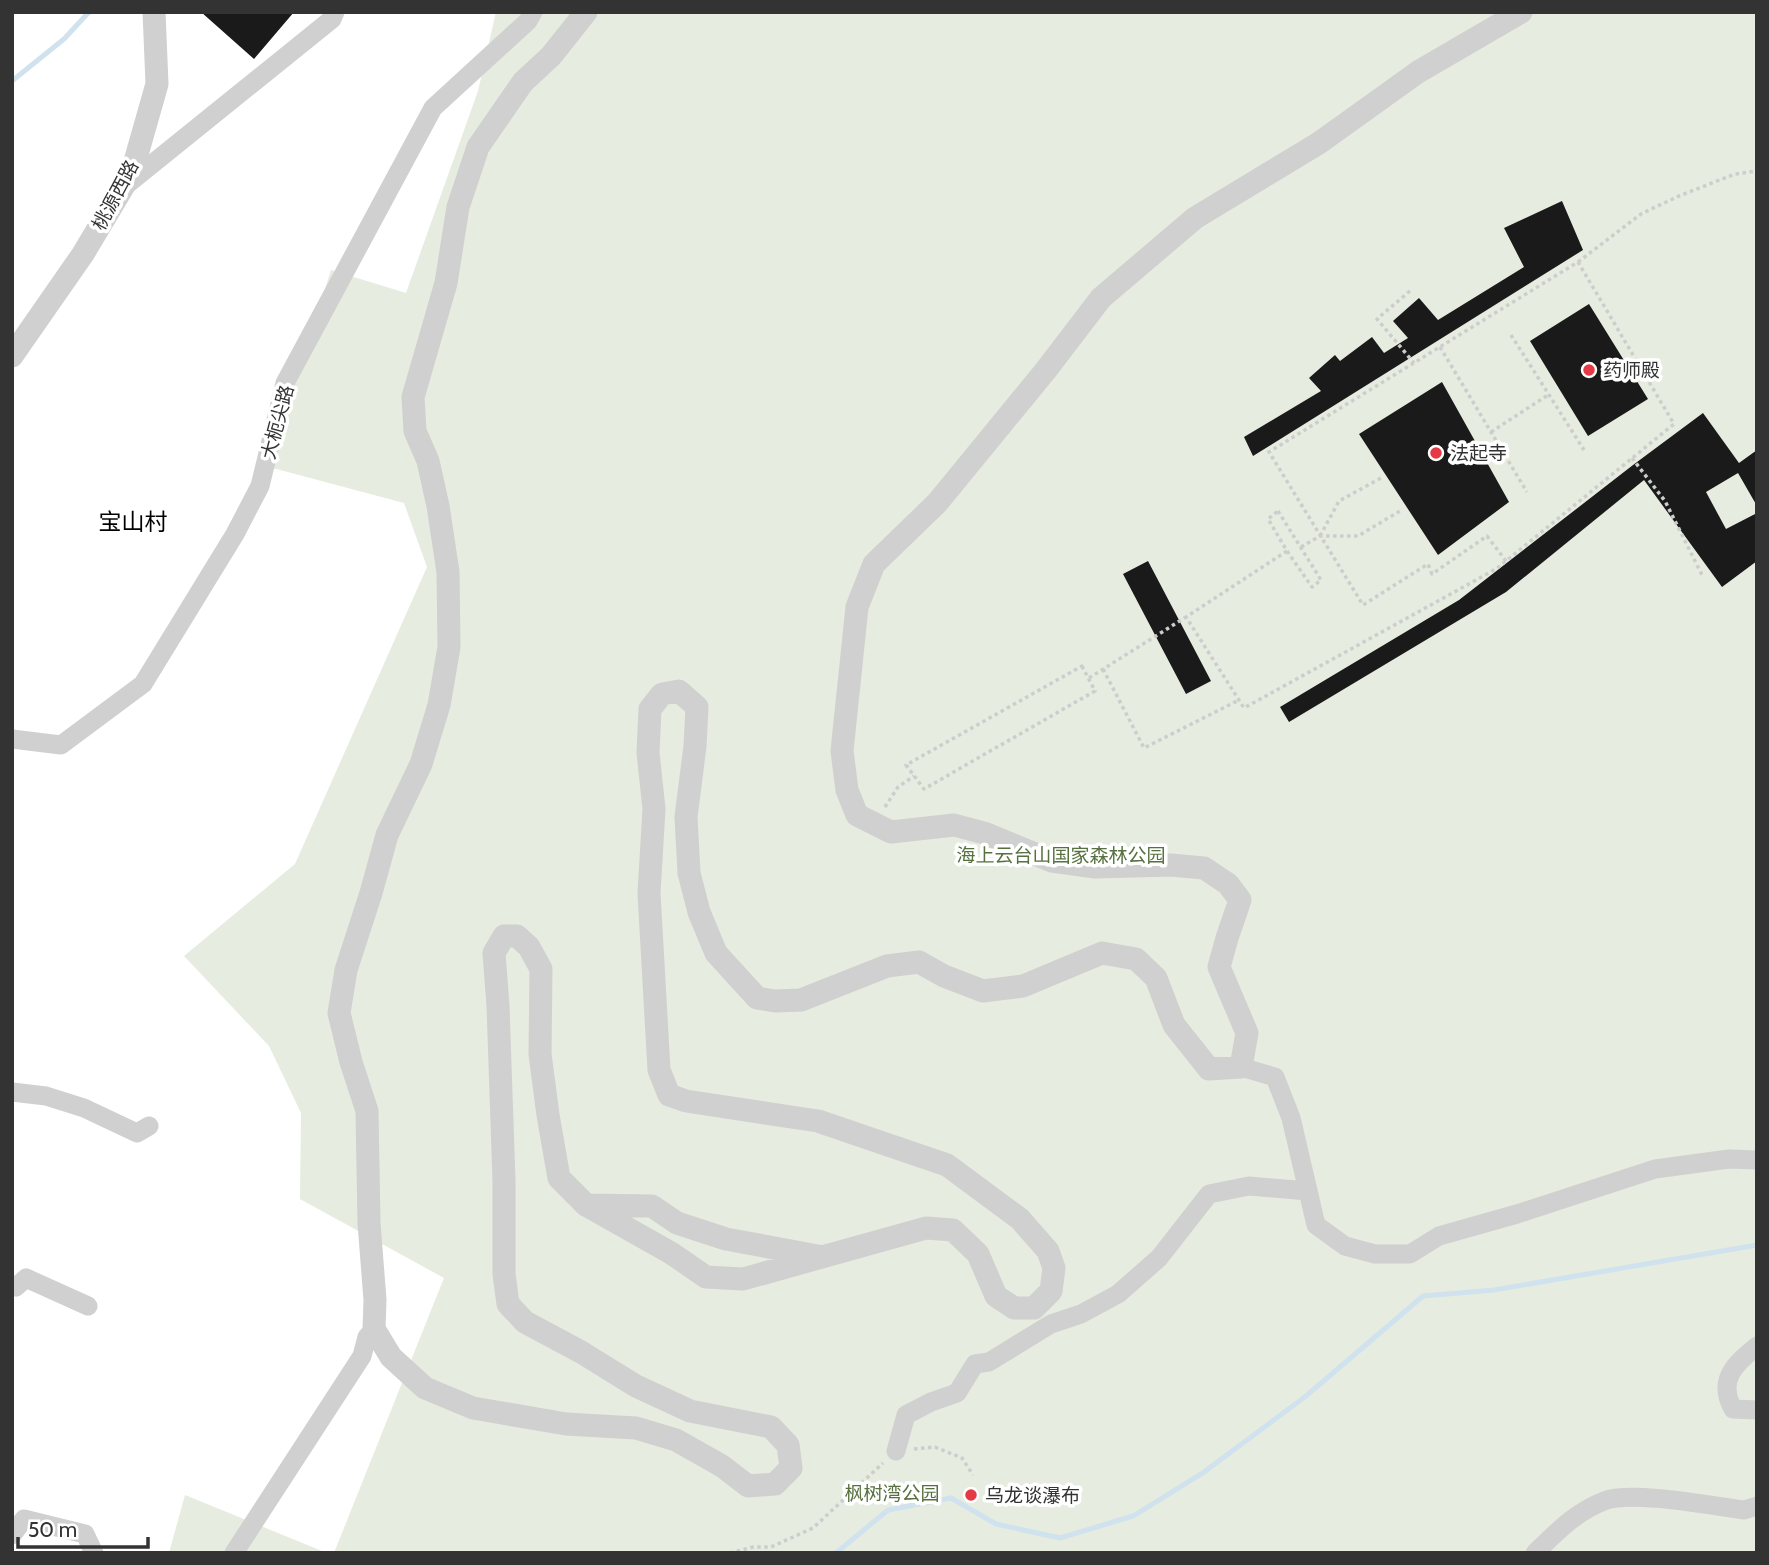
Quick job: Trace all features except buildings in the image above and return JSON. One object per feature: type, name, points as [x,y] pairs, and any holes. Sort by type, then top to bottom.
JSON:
[{"type":"street","name":"桃源西路","points":[[12,356],[83,254],[132,172],[157,84],[154,12]]},
{"type":"street","points":[[121,189],[332,19],[335,12]]},
{"type":"street","name":"大枙尖路","points":[[12,739],[61,745],[143,684],[235,534],[260,486],[285,383],[433,108],[528,21],[533,12]]},
{"type":"street","points":[[586,12],[551,56],[523,82],[478,146],[458,207],[446,283],[412,397],[415,431],[428,461],[440,519],[447,572],[449,647],[439,705],[421,764],[387,835],[346,970],[339,1013],[367,1111],[374,1329],[391,1357],[425,1388],[473,1408],[566,1424],[636,1428],[676,1440],[722,1466],[748,1486],[775,1484],[792,1468],[788,1445],[771,1427],[690,1411],[636,1386],[582,1352],[526,1322],[508,1304],[504,1274],[495,953],[504,936],[517,936],[523,941],[541,970],[540,1054],[559,1178],[586,1205],[671,1253],[706,1277],[743,1279],[926,1228],[953,1230],[978,1254],[996,1296],[1014,1308],[1034,1308],[1051,1291],[1054,1268],[1048,1251],[1020,1219],[947,1165],[818,1121],[687,1101],[669,1095],[659,1070],[649,893],[654,808],[648,753],[650,709],[662,694],[679,691],[697,707],[686,817],[689,873],[699,912],[716,953],[757,998],[775,1001],[801,1000],[887,966],[919,962],[983,991],[1023,986],[1102,953],[1136,958],[1156,978],[1174,1025],[1209,1069],[1241,1067],[1275,1077],[1291,1118],[1315,1225],[1345,1246],[1375,1254],[1410,1254],[1439,1236],[1655,1169],[1729,1159],[1757,1160]]},
{"type":"street","points":[[1241,1067],[1247,1033],[1219,967],[1240,900],[1228,884],[1204,869],[1171,865],[1094,867],[1052,861],[984,832],[954,825],[891,832],[857,815],[847,790],[842,751],[857,607],[874,564],[937,503],[1101,298],[1195,218],[1319,143],[1418,72],[1521,12]]},
{"type":"street","points":[[12,1092],[46,1096],[84,1108],[137,1133],[149,1126]]},
{"type":"street","points":[[896,1451],[906,1415],[957,1393],[975,1364],[989,1362],[1051,1324],[1082,1314],[1118,1294],[1159,1258],[1209,1194],[1249,1186],[1308,1191]]},
{"type":"street","points":[[586,1205],[652,1206],[677,1223],[726,1239],[823,1257]]},
{"type":"street","points":[[12,1285],[16,1287],[26,1278],[88,1306]]},
{"type":"street","points":[[234,1553],[362,1356],[367,1337],[374,1329]]},
{"type":"street","points":[[1757,1346],[1738,1362],[1728,1380],[1726,1396],[1733,1409],[1757,1410]]},
{"type":"street","points":[[1535,1553],[1571,1519],[1606,1500],[1637,1497],[1744,1510],[1757,1506]]},
{"type":"street","points":[[12,1535],[24,1519],[85,1534],[94,1553]]},
{"type":"path","points":[[1506,561],[1487,536],[1432,574],[1428,564],[1363,605],[1269,452],[1578,262],[1642,214],[1735,174],[1757,171]]},
{"type":"path","points":[[1186,617],[1244,708],[1496,569],[1674,424],[1578,262]]},
{"type":"path","points":[[1410,291],[1377,319],[1414,363]]},
{"type":"path","points":[[1511,335],[1584,450]]},
{"type":"path","points":[[1440,347],[1527,492]]},
{"type":"path","points":[[1491,432],[1549,395]]},
{"type":"path","points":[[1632,458],[1665,501],[1703,577]]},
{"type":"path","points":[[1320,536],[1339,502],[1381,478]]},
{"type":"path","points":[[1301,547],[1320,536],[1358,536],[1400,511]]},
{"type":"path","points":[[1278,512],[1321,580],[1312,587],[1287,551],[1268,519],[1278,512]]},
{"type":"path","points":[[1088,678],[1287,551]]},
{"type":"path","points":[[1082,666],[1095,691],[925,789],[914,776],[905,765],[1082,666]]},
{"type":"path","points":[[1103,669],[1144,748],[1239,700]]},
{"type":"path","points":[[874,824],[898,787],[914,776]]},
{"type":"path","points":[[730,1553],[753,1547],[771,1547],[813,1528],[896,1451],[935,1447],[962,1458],[973,1475]]},
{"type":"green space","name":"海上云台山国家森林公园","points":[[496,12],[1757,12],[1757,1553],[334,1553],[444,1278],[300,1199],[301,1113],[269,1046],[184,956],[295,864],[427,567],[404,503],[269,467],[331,270],[406,293],[478,91]]},
{"type":"green space","points":[[185,1495],[327,1553],[169,1553]]},
{"type":"waterway","points":[[12,81],[64,39],[89,12]]},
{"type":"waterway","points":[[836,1553],[888,1510],[951,1498],[996,1524],[1060,1538],[1133,1516],[1204,1472],[1306,1396],[1423,1296],[1494,1290],[1757,1245]]},
{"type":"place","name":"药师殿","points":[[1589,370]]},
{"type":"place","name":"法起寺","points":[[1436,453]]},
{"type":"place","name":"乌龙谈瀑布","points":[[971,1495]]},
{"type":"district","name":"宝山村","points":[[133,522]]},
{"type":"park label","name":"枫树湾公园","points":[[892,1493]]}]
